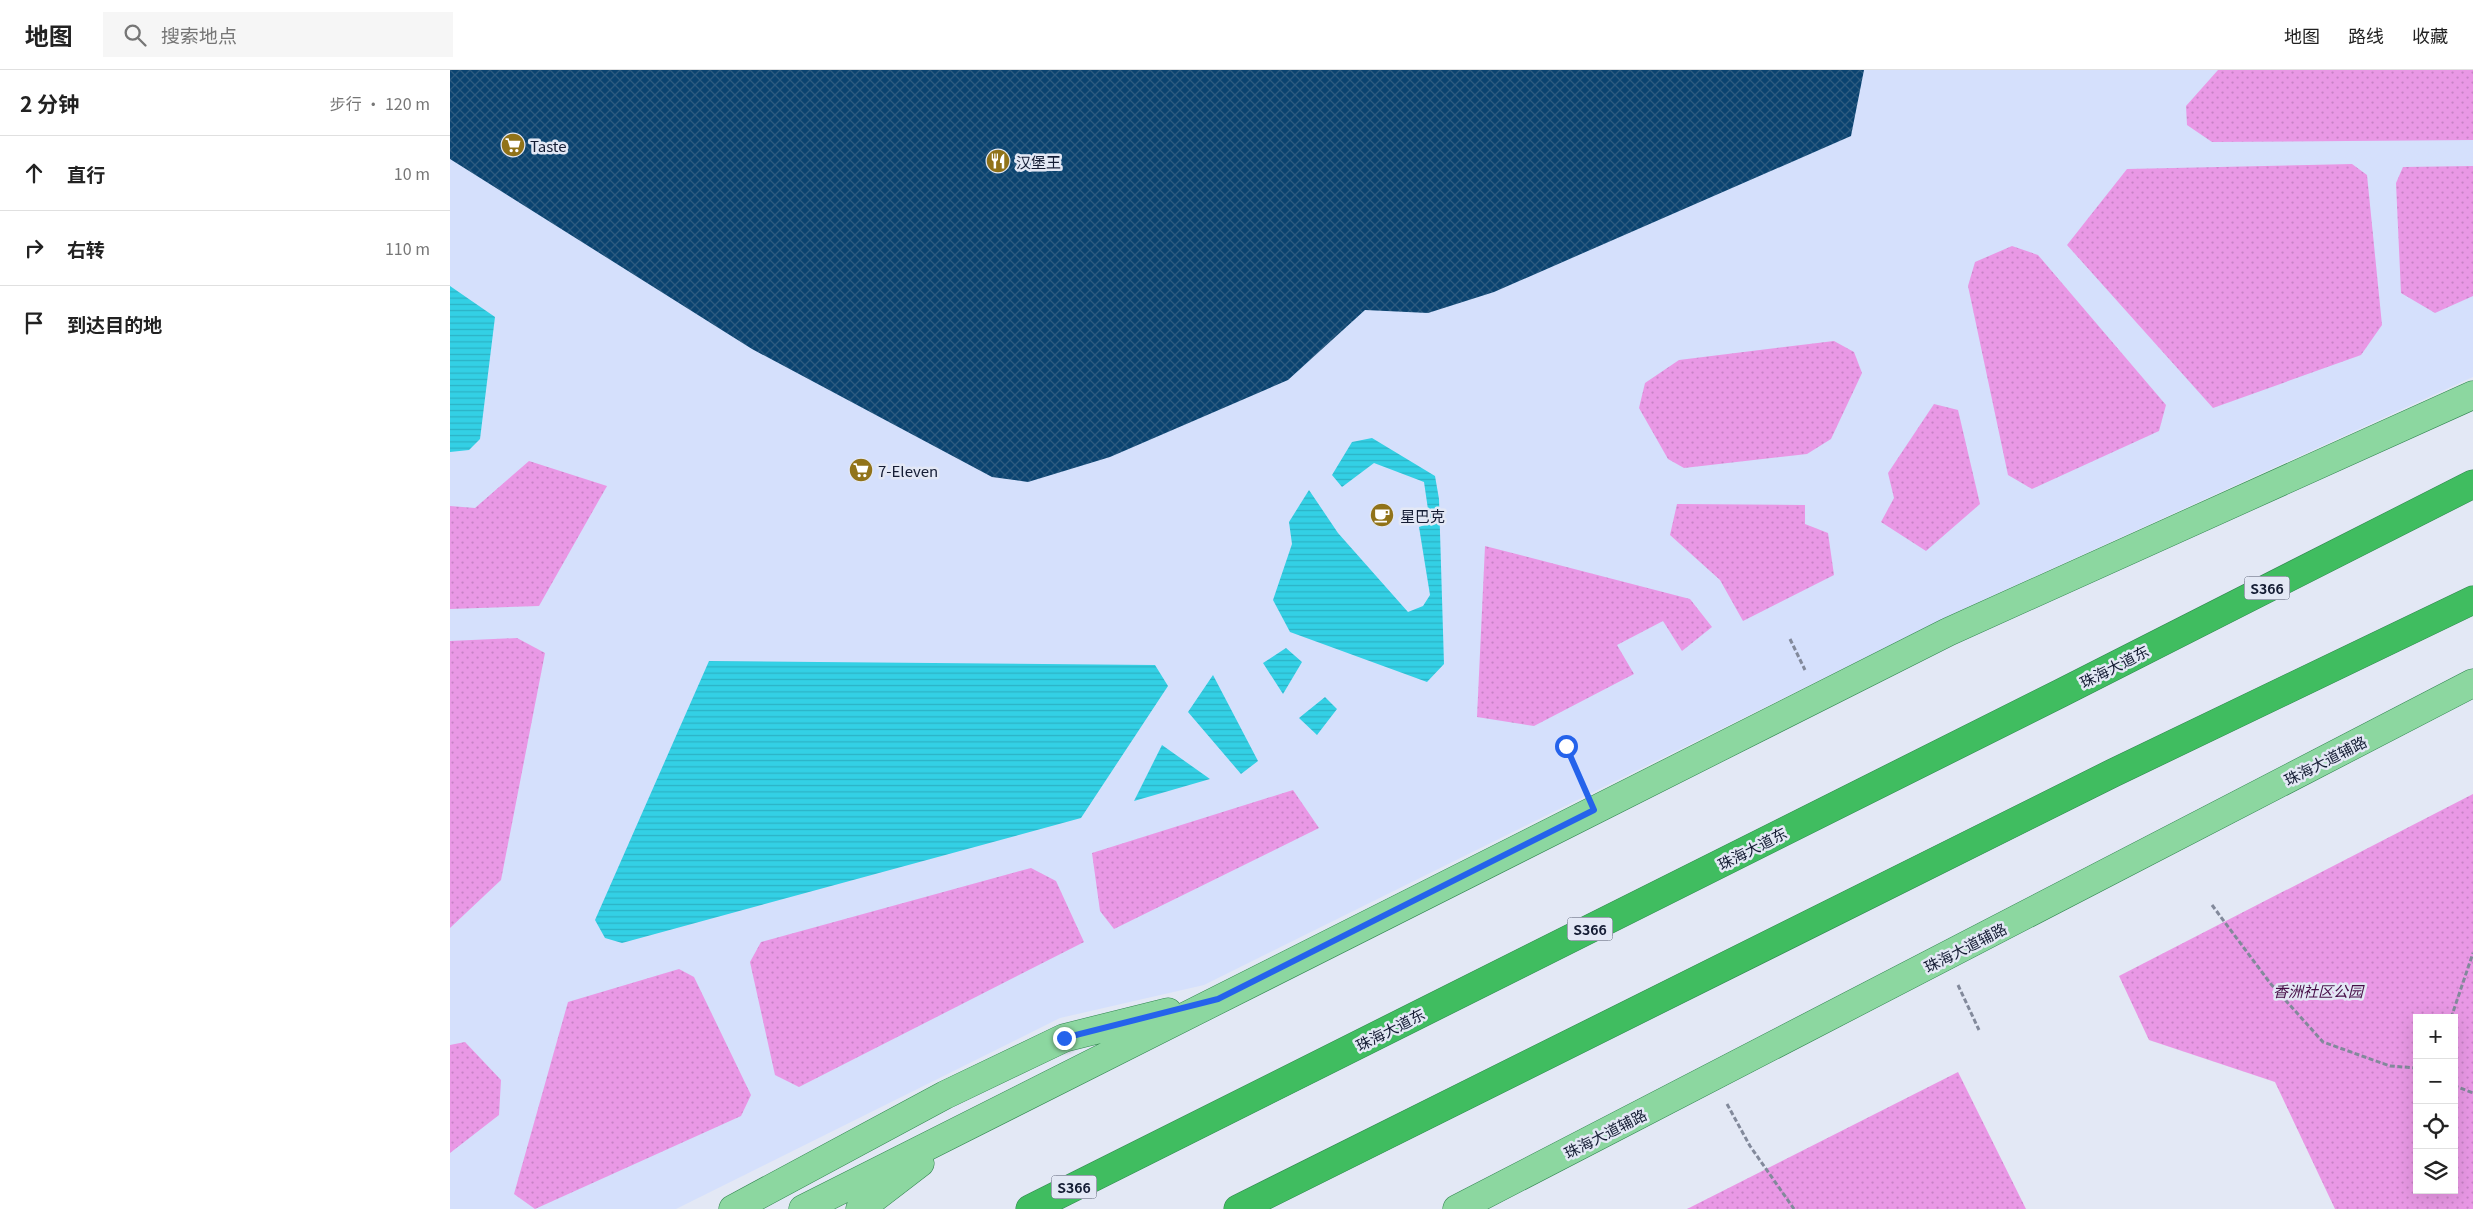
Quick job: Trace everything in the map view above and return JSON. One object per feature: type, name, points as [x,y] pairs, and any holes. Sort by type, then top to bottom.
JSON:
[{"type":"highway","name":"珠海大道东","points":[[1030,1209],[2052,698],[2473,484]]},
{"type":"highway","points":[[1238,1209],[2113,773],[2473,600]]},
{"type":"main road","points":[[804,1209],[974,1121],[1948,632],[2473,395]]},
{"type":"main road","name":"珠海大道辅路","points":[[1457,1209],[2473,683]]},
{"type":"main road","points":[[733,1209],[945,1096],[1064,1038],[1218,999]]},
{"type":"main road","points":[[860,1209],[974,1121]]},
{"type":"path","points":[[1566,746],[1594,810]]},
{"type":"path","points":[[2212,905],[2270,983],[2324,1042],[2390,1066],[2413,1068]]},
{"type":"path","points":[[2452,1014],[2473,953]]},
{"type":"path","points":[[1945,958],[1979,1030]]},
{"type":"path","points":[[1712,1078],[1750,1146],[1794,1209]]},
{"type":"path","points":[[2458,1087],[2473,1093]]},
{"type":"shaded area","points":[[450,70],[2473,70],[2473,377],[1959,611],[1204,985],[1060,1018],[676,1209],[450,1209]]},
{"type":"green space","points":[[2218,70],[2473,70],[2473,140],[2212,142],[2187,125],[2186,106]]},
{"type":"green space","points":[[2352,164],[2367,175],[2382,325],[2361,355],[2213,408],[2067,245],[2127,169]]},
{"type":"green space","points":[[2473,166],[2473,296],[2435,313],[2401,293],[2396,183],[2403,167]]},
{"type":"green space","points":[[2012,246],[2038,255],[2166,405],[2159,431],[2032,489],[2008,475],[1968,286],[1975,262]]},
{"type":"green space","points":[[1834,341],[1854,352],[1862,373],[1831,439],[1807,454],[1684,468],[1668,459],[1639,408],[1645,383],[1679,360]]},
{"type":"green space","points":[[1934,404],[1958,410],[1980,504],[1926,551],[1881,522],[1894,498],[1888,473]]},
{"type":"green space","points":[[529,461],[607,486],[539,606],[450,609],[450,506],[475,508]]},
{"type":"green space","points":[[1677,504],[1805,505],[1805,524],[1828,533],[1834,575],[1743,621],[1720,580],[1670,535]]},
{"type":"green space","points":[[1485,546],[1690,599],[1712,627],[1682,651],[1663,621],[1617,645],[1634,674],[1534,726],[1477,717]]},
{"type":"green space","points":[[517,638],[545,653],[501,880],[450,928],[450,641]]},
{"type":"green space","points":[[1293,790],[1319,828],[1114,929],[1100,911],[1092,853]]},
{"type":"green space","name":"香洲社区公园","points":[[2473,794],[2473,1209],[2335,1209],[2275,1082],[2149,1040],[2119,976]]},
{"type":"green space","points":[[1031,868],[1056,881],[1084,942],[799,1087],[775,1075],[750,962],[761,942]]},
{"type":"green space","points":[[679,969],[694,977],[751,1095],[741,1116],[535,1209],[514,1194],[568,1002]]},
{"type":"green space","points":[[465,1042],[501,1080],[499,1115],[450,1153],[450,1045]]},
{"type":"green space","points":[[1958,1072],[2026,1209],[1687,1209]]},
{"type":"water","points":[[450,286],[495,317],[480,439],[469,450],[450,452]]},
{"type":"water","points":[[1372,438],[1435,476],[1439,499],[1444,664],[1427,682],[1290,632],[1273,600],[1292,544],[1289,522],[1309,490],[1338,533],[1408,612],[1423,606],[1430,595],[1419,527],[1430,523],[1424,482],[1374,463],[1342,487],[1332,475],[1352,442]]},
{"type":"water","points":[[1286,648],[1302,662],[1283,694],[1263,663]]},
{"type":"water","points":[[709,661],[1155,665],[1168,686],[1081,818],[622,943],[605,938],[595,920]]},
{"type":"water","points":[[1213,675],[1258,761],[1241,774],[1188,712]]},
{"type":"water","points":[[1325,697],[1337,709],[1317,735],[1299,718]]},
{"type":"water","points":[[1162,745],[1210,779],[1134,801]]},
{"type":"building","points":[[450,70],[1864,70],[1851,136],[1494,292],[1428,313],[1365,310],[1288,380],[1110,457],[1028,482],[992,477],[752,349],[450,159]]},
{"type":"place","name":"Taste","points":[[513,145]]},
{"type":"place","name":"汉堡王","points":[[998,161]]},
{"type":"place","name":"7-Eleven","points":[[861,470]]},
{"type":"place","name":"星巴克","points":[[1382,515]]},
{"type":"route","points":[[1064,1038],[1218,999],[1594,810],[1566,746]]}]
